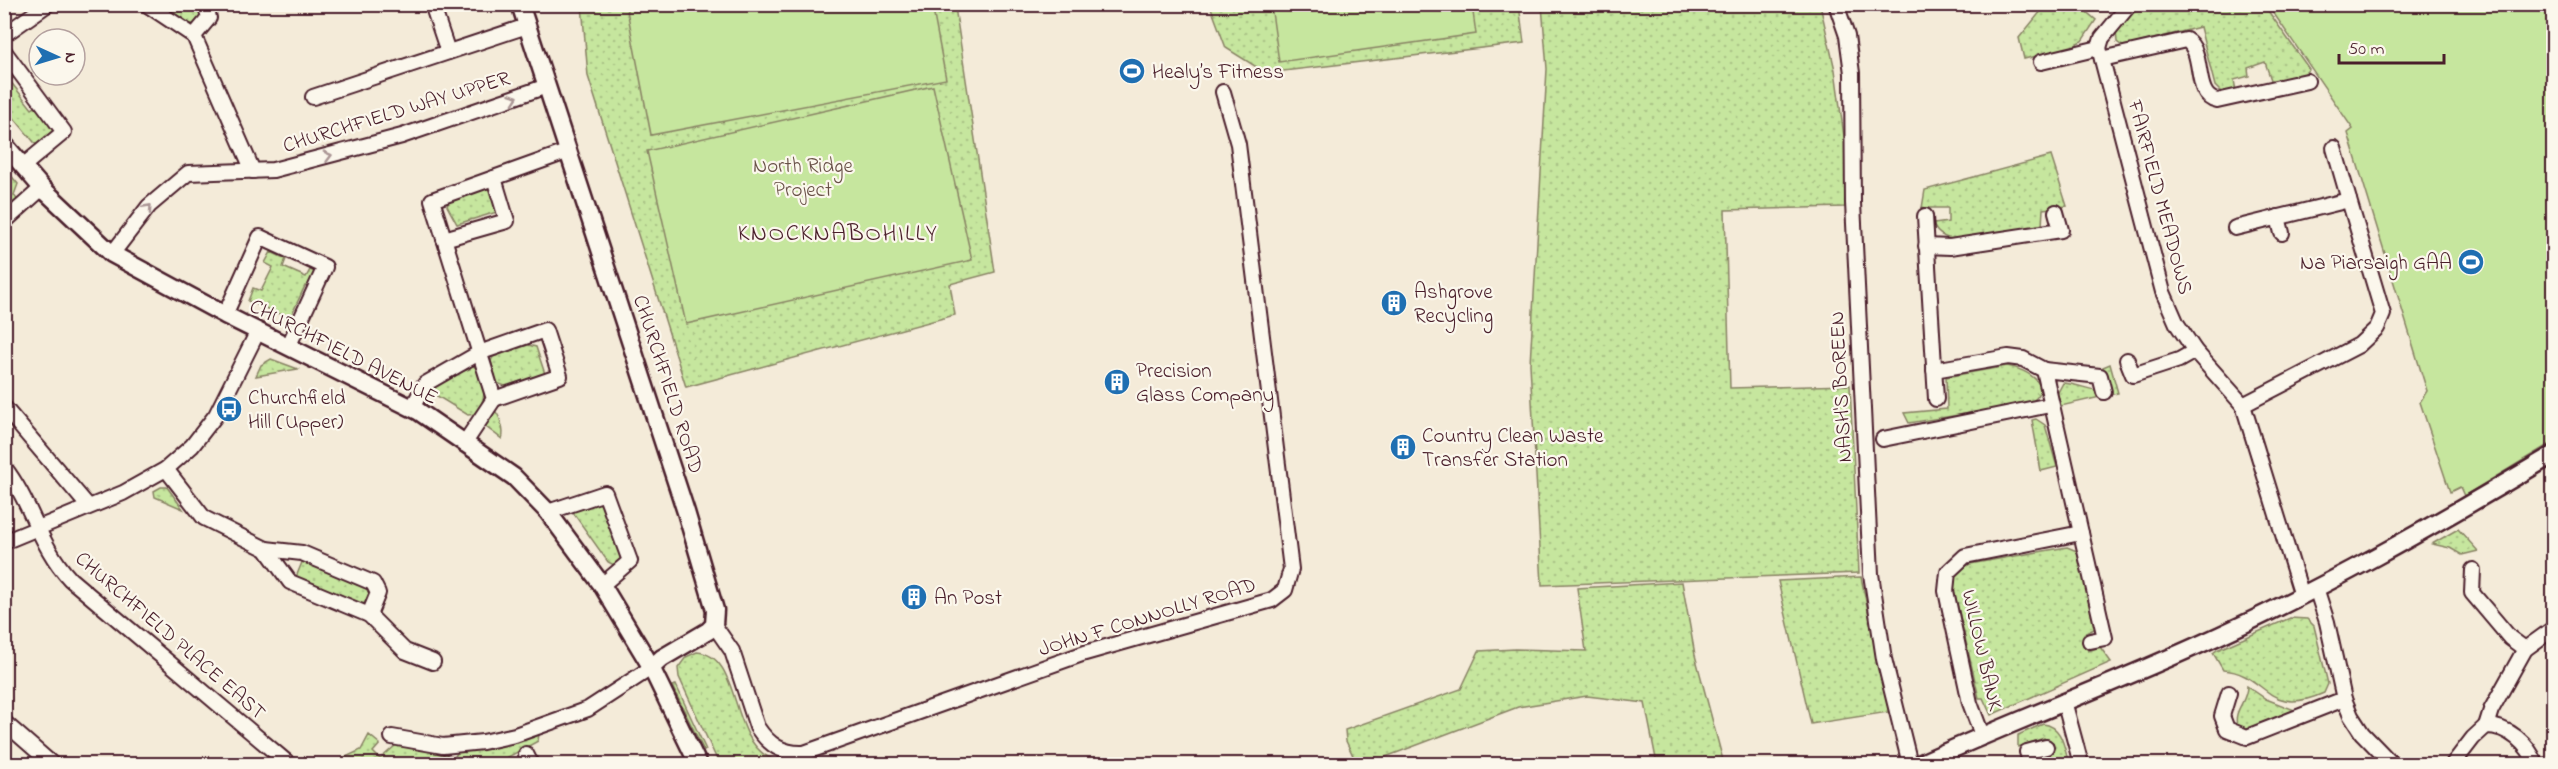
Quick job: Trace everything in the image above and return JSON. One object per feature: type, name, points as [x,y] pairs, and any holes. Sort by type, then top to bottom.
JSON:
[{"type":"street","points":[[4,35],[48,4]]},
{"type":"street","points":[[146,4],[194,36],[253,171]]},
{"type":"street","points":[[194,36],[209,18],[205,4]]},
{"type":"street","points":[[432,4],[448,52]]},
{"type":"street","name":"CHURCHFIELD ROAD","points":[[520,4],[693,534],[715,610],[714,625]]},
{"type":"street","name":"NASH'S BOREEN","points":[[1836,4],[1846,36],[1852,73],[1853,203],[1871,574],[1884,659],[1910,765]]},
{"type":"street","points":[[2101,53],[2102,38],[2130,4]]},
{"type":"street","points":[[313,98],[527,26]]},
{"type":"street","points":[[2041,62],[2186,40],[2194,47],[2205,92],[2211,100],[2258,84],[2307,81]]},
{"type":"street","points":[[4,51],[64,132],[23,166]]},
{"type":"street","name":"FAIRFIELD MEADOWS","points":[[2101,53],[2163,292],[2177,324],[2195,351],[2243,405],[2309,592],[2327,622],[2344,699],[2362,733],[2392,765]]},
{"type":"street","name":"CHURCHFIELD WAY UPPER","points":[[112,254],[149,206],[188,173],[273,170],[402,136],[547,86]]},
{"type":"street","name":"JOHN F CONNOLLY ROAD","points":[[714,625],[732,651],[758,727],[764,737],[781,750],[804,753],[1085,653],[1272,600],[1285,590],[1291,569],[1269,387],[1238,144],[1223,92]]},
{"type":"street","name":"CHURCHFIELD AVENUE","points":[[4,144],[42,188],[112,254],[225,315],[412,408],[514,477],[548,512],[602,585],[650,665],[698,765]]},
{"type":"street","points":[[2243,405],[2359,345],[2381,322],[2382,309],[2334,148]]},
{"type":"street","points":[[494,399],[432,200],[569,151]]},
{"type":"street","points":[[444,239],[507,221],[494,178]]},
{"type":"street","points":[[4,222],[42,188]]},
{"type":"street","points":[[2235,228],[2349,200]]},
{"type":"street","points":[[1926,246],[1950,247],[2061,230],[2056,212]]},
{"type":"street","points":[[1926,216],[1936,399]]},
{"type":"street","points":[[2278,218],[2282,233]]},
{"type":"street","points":[[225,315],[260,237],[325,267],[289,345]]},
{"type":"street","points":[[412,408],[425,384],[479,353],[545,330],[560,376],[494,399],[464,444]]},
{"type":"street","points":[[4,542],[123,493],[166,469],[192,446],[216,415],[258,331]]},
{"type":"street","points":[[2127,360],[2133,375],[2179,360],[2195,351]]},
{"type":"street","points":[[1934,370],[2008,357],[2023,359],[2044,370],[2100,376],[2104,392]]},
{"type":"street","points":[[2044,370],[2050,405],[2105,638],[2090,641]]},
{"type":"street","points":[[1882,439],[2050,405]]},
{"type":"street","points":[[4,407],[88,506]]},
{"type":"street","points":[[1918,765],[1982,735],[2195,647],[2309,592],[2454,513],[2553,454]]},
{"type":"street","name":"CHURCHFIELD PLACE EAST","points":[[4,467],[16,482],[52,561],[70,579],[289,765]]},
{"type":"street","points":[[166,469],[204,518],[266,549],[302,553],[373,583],[378,593],[369,615]]},
{"type":"street","points":[[548,512],[605,493],[630,561],[602,585]]},
{"type":"street","name":"WILLOW BANK","points":[[1982,735],[1970,703],[1946,591],[1948,572],[1965,556],[2081,533]]},
{"type":"street","points":[[266,549],[290,582],[369,615],[405,651],[433,662]]},
{"type":"street","points":[[2473,570],[2472,593],[2510,638],[2525,649]]},
{"type":"street","points":[[392,737],[443,746],[483,742],[515,735],[588,709],[650,665],[708,631],[714,625]]},
{"type":"street","points":[[2453,765],[2473,738],[2486,726],[2491,710],[2525,649],[2553,628]]},
{"type":"street","points":[[2229,693],[2222,716],[2227,729],[2247,737],[2344,699]]},
{"type":"street","points":[[2064,701],[2081,765]]},
{"type":"street","points":[[4,722],[52,765]]},
{"type":"street","points":[[2486,726],[2508,731],[2527,749],[2536,765]]},
{"type":"street","points":[[2031,765],[2027,752],[2046,747]]},
{"type":"green space","points":[[168,5],[200,5],[204,14],[197,24],[188,24],[165,10]]},
{"type":"green space","name":"North Ridge Project","points":[[582,5],[964,5],[955,7],[995,272],[950,284],[955,315],[686,387],[588,76]]},
{"type":"green space","points":[[626,5],[932,5],[946,79],[651,135]]},
{"type":"green space","points":[[1210,5],[1519,5],[1524,43],[1266,73],[1226,48]]},
{"type":"green space","points":[[1271,5],[1472,5],[1476,34],[1279,62]]},
{"type":"green space","points":[[1542,5],[1820,5],[1835,70],[1845,144],[1845,207],[1725,210],[1730,388],[1850,385],[1859,573],[1542,585],[1530,364],[1547,69]]},
{"type":"green space","points":[[2046,5],[2078,5],[2096,20],[2082,41],[2077,43],[2078,46],[2024,59],[2019,38]]},
{"type":"green space","points":[[2139,5],[2264,5],[2309,69],[2301,77],[2272,83],[2265,62],[2248,68],[2249,76],[2234,80],[2236,91],[2223,94],[2215,86],[2200,27],[2130,45],[2122,46],[2117,42],[2116,30]]},
{"type":"green space","name":"Na Piarsaigh GAA","points":[[2268,5],[2553,5],[2553,442],[2464,496],[2460,487],[2450,492],[2420,402],[2427,391],[2348,133],[2353,129]]},
{"type":"green space","points":[[4,62],[16,75],[10,81],[32,109],[40,104],[58,130],[38,147],[5,107]]},
{"type":"green space","points":[[933,86],[972,260],[686,324],[647,151]]},
{"type":"green space","points":[[2051,156],[2067,206],[2043,209],[2042,226],[1982,239],[1951,239],[1940,234],[1933,224],[1948,222],[1948,208],[1922,208],[1925,190]]},
{"type":"green space","points":[[4,167],[18,184],[14,195],[18,201],[5,212]]},
{"type":"green space","points":[[489,187],[494,191],[497,212],[457,224],[447,206],[449,201]]},
{"type":"green space","points":[[271,252],[286,259],[283,267],[306,277],[310,270],[317,273],[312,288],[305,286],[290,318],[248,301],[253,288],[261,291],[273,267],[265,263]]},
{"type":"green space","points":[[528,345],[536,347],[545,374],[505,386],[497,383],[491,361],[493,357]]},
{"type":"green space","points":[[271,359],[298,369],[256,376],[261,365]]},
{"type":"green space","points":[[470,364],[480,370],[484,393],[476,414],[468,415],[429,391],[428,387],[439,379],[470,369]]},
{"type":"green space","points":[[2110,364],[2118,393],[2061,406],[2055,398],[2063,383],[2107,391],[2103,367]]},
{"type":"green space","points":[[2007,366],[2023,371],[2036,380],[2040,386],[2040,392],[2036,398],[2027,404],[1909,423],[1904,413],[1947,409],[1946,377]]},
{"type":"green space","points":[[493,409],[501,423],[502,439],[482,424]]},
{"type":"green space","points":[[2036,419],[2045,425],[2057,467],[2041,471],[2032,420]]},
{"type":"green space","points":[[167,487],[183,509],[155,497],[154,491]]},
{"type":"green space","points":[[599,502],[604,505],[623,559],[616,566],[608,562],[574,514],[574,510]]},
{"type":"green space","points":[[2458,529],[2478,551],[2462,555],[2450,548],[2432,544]]},
{"type":"green space","points":[[2067,547],[2077,551],[2095,623],[2096,628],[2084,634],[2088,651],[2100,647],[2111,662],[1991,715],[1983,698],[1979,698],[1953,586],[1956,575],[1970,564]]},
{"type":"green space","points":[[303,560],[366,587],[370,591],[364,604],[356,603],[296,577]]},
{"type":"green space","points":[[1861,577],[1889,712],[1811,724],[1778,581]]},
{"type":"green space","points":[[1682,582],[1695,655],[1724,764],[1657,764],[1645,703],[1587,696],[1518,707],[1367,764],[1357,764],[1346,741],[1345,730],[1461,689],[1479,651],[1515,649],[1586,651],[1577,588]]},
{"type":"green space","points":[[2290,618],[2307,619],[2314,626],[2328,684],[2324,693],[2305,700],[2290,701],[2278,698],[2238,673],[2223,670],[2213,653]]},
{"type":"green space","points":[[697,652],[711,656],[721,667],[729,681],[747,732],[756,746],[772,759],[799,764],[719,764],[679,677],[678,668],[686,657]]},
{"type":"green space","points":[[676,685],[706,750],[704,751],[672,686]]},
{"type":"green space","points":[[2247,686],[2266,699],[2297,711],[2247,730],[2237,726],[2238,710],[2245,697]]},
{"type":"green space","points":[[2043,724],[2059,733],[2069,764],[2043,764],[2051,758],[2044,738],[2018,747],[2018,735]]},
{"type":"green space","points":[[539,734],[538,741],[508,757],[512,764],[331,764],[361,750],[369,735],[380,744],[373,752],[380,759],[396,745],[446,751],[448,758],[453,759],[458,752],[488,748]]},
{"type":"place","name":"Healy’s Fitness","points":[[1132,71]]},
{"type":"place","name":"Na Piarsaigh GAA","points":[[2471,262]]},
{"type":"place","name":"Ashgrove Recycling","points":[[1394,303]]},
{"type":"place","name":"Precision Glass Company","points":[[1117,382]]},
{"type":"place","name":"Churchfield Hill (Upper)","points":[[229,409]]},
{"type":"place","name":"Country Clean Waste Transfer Station","points":[[1403,447]]},
{"type":"place","name":"An Post","points":[[914,597]]},
{"type":"district","name":"KNOCKNABOHILLY","points":[[838,232]]}]
